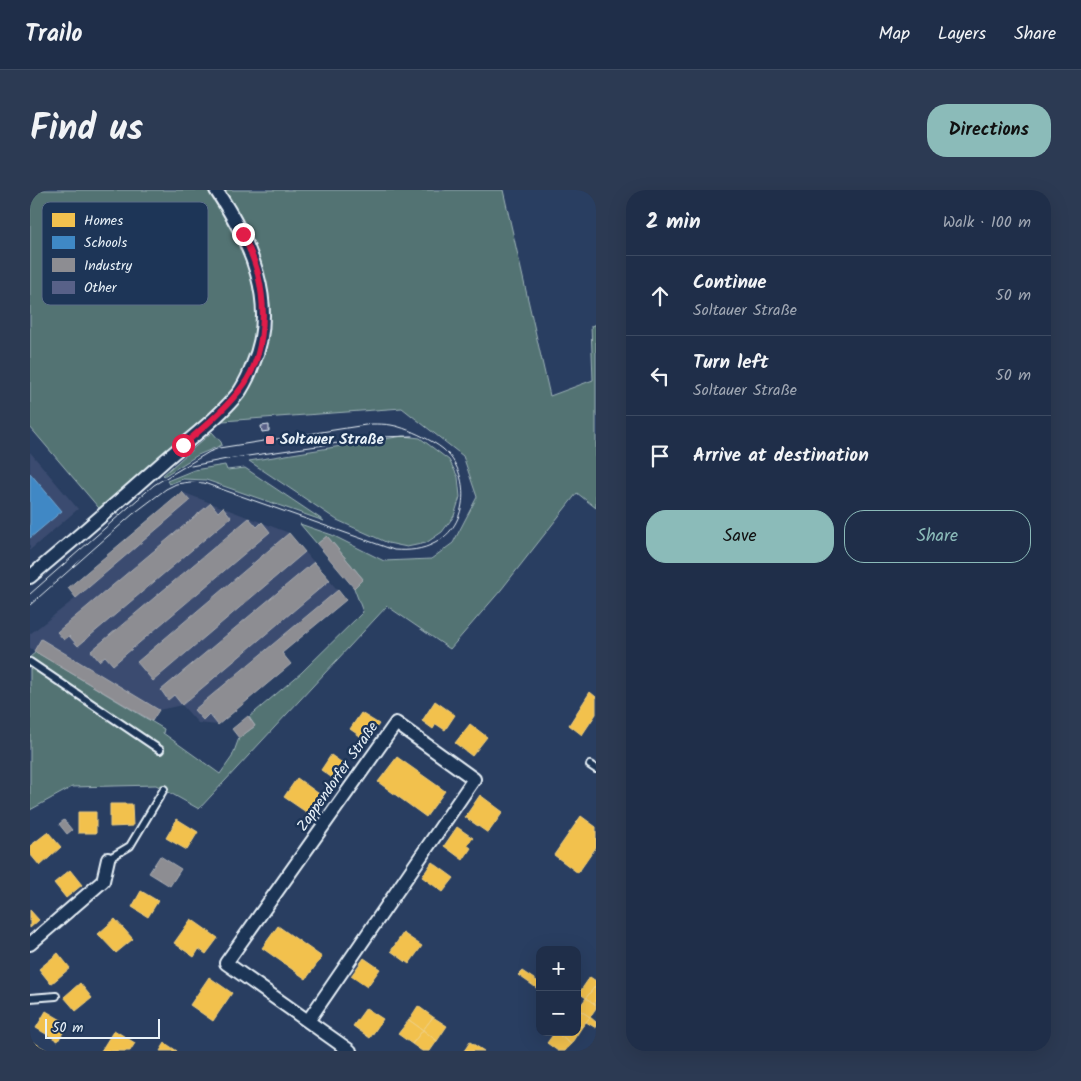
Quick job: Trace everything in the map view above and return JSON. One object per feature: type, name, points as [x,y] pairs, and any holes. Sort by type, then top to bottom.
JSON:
[{"type":"street","points":[[30,577],[208,424],[240,390],[251,370],[259,351],[263,330],[262,299],[258,273],[243,234],[216,190]]},
{"type":"street","name":"Zappendorfer Straße","points":[[308,1021],[474,779],[396,723],[226,964],[350,1051]]},
{"type":"street","points":[[30,944],[103,881],[108,859]]},
{"type":"lane","points":[[30,662],[160,750]]},
{"type":"lane","points":[[108,859],[130,846],[164,789]]},
{"type":"lane","points":[[30,998],[56,996]]},
{"type":"shaded area","points":[[30,452],[78,509],[30,550]]},
{"type":"shaded area","points":[[182,492],[289,533],[346,600],[283,653],[291,664],[218,725],[198,723],[182,705],[159,710],[152,721],[30,648],[30,634],[76,598],[68,588]]},
{"type":"green space","points":[[30,190],[503,190],[550,396],[593,380],[591,326],[596,324],[596,508],[577,493],[501,590],[450,649],[387,606],[199,809],[156,785],[72,787],[30,810],[30,657],[36,652],[164,729],[163,733],[220,774],[232,757],[239,738],[255,726],[249,717],[301,673],[363,612],[354,588],[363,579],[327,536],[317,544],[300,524],[332,535],[384,561],[431,559],[453,543],[477,497],[463,456],[402,408],[209,422],[104,514],[30,427]]},
{"type":"green space","points":[[212,432],[222,445],[198,455],[163,475]]},
{"type":"green space","points":[[403,436],[420,438],[449,460],[458,477],[460,497],[454,516],[442,532],[426,543],[407,547],[388,543],[337,520],[249,461]]},
{"type":"green space","points":[[225,465],[227,470],[245,468],[324,521],[206,480],[183,479],[169,484],[167,481],[194,470]]},
{"type":"building: Homes","points":[[590,692],[596,697],[596,714],[582,735],[569,725]]},
{"type":"building: Homes","points":[[435,701],[455,715],[445,730],[436,724],[433,729],[422,721]]},
{"type":"building: Homes","points":[[361,713],[379,724],[367,741],[350,729]]},
{"type":"building: Homes","points":[[470,724],[487,737],[472,756],[455,743]]},
{"type":"building: Homes","points":[[331,755],[348,767],[338,782],[321,770]]},
{"type":"building: Homes","points":[[397,757],[445,791],[426,817],[378,782]]},
{"type":"building: Homes","points":[[297,778],[322,796],[309,814],[284,797]]},
{"type":"building: Homes","points":[[480,795],[503,812],[488,833],[465,817]]},
{"type":"building: Homes","points":[[110,804],[132,804],[133,826],[110,827]]},
{"type":"building: Homes","points":[[78,812],[96,812],[96,833],[78,833]]},
{"type":"building: Homes","points":[[581,816],[596,827],[596,847],[578,873],[554,855]]},
{"type":"building: Homes","points":[[177,819],[198,832],[187,850],[166,838]]},
{"type":"building: Homes","points":[[457,827],[473,838],[467,845],[471,848],[463,860],[444,846]]},
{"type":"building: Homes","points":[[48,832],[61,847],[40,866],[30,854],[30,846]]},
{"type":"building: Homes","points":[[432,862],[454,878],[443,892],[422,877]]},
{"type":"building: Homes","points":[[70,870],[82,885],[66,898],[54,883]]},
{"type":"building: Homes","points":[[141,891],[158,901],[148,917],[132,907]]},
{"type":"building: Homes","points":[[30,910],[39,920],[30,928]]},
{"type":"building: Homes","points":[[115,919],[133,939],[116,953],[98,934]]},
{"type":"building: Homes","points":[[191,919],[218,938],[206,954],[199,949],[194,957],[174,943]]},
{"type":"building: Homes","points":[[278,926],[322,957],[306,979],[262,948]]},
{"type":"building: Homes","points":[[403,933],[422,946],[409,964],[391,951]]},
{"type":"building: Homes","points":[[58,953],[70,968],[51,984],[39,969]]},
{"type":"building: Homes","points":[[364,958],[380,969],[367,987],[351,976]]},
{"type":"building: Homes","points":[[522,971],[536,980],[536,988],[518,975]]},
{"type":"building: Homes","points":[[209,977],[232,993],[213,1021],[190,1005]]},
{"type":"building: Homes","points":[[590,977],[596,981],[596,985],[586,998],[581,994],[581,990]]},
{"type":"building: Homes","points":[[80,983],[92,998],[76,1011],[64,997]]},
{"type":"building: Homes","points":[[596,985],[596,1005],[586,998]]},
{"type":"building: Homes","points":[[586,998],[596,1005],[596,1008],[590,1017],[581,1011],[581,1005]]},
{"type":"building: Homes","points":[[418,1006],[433,1017],[423,1030],[409,1020]]},
{"type":"building: Homes","points":[[366,1008],[383,1019],[370,1038],[353,1026]]},
{"type":"building: Homes","points":[[46,1011],[68,1024],[58,1041],[36,1028]]},
{"type":"building: Homes","points":[[581,1011],[590,1017],[581,1026]]},
{"type":"building: Homes","points":[[433,1017],[447,1026],[437,1041],[423,1030]]},
{"type":"building: Homes","points":[[590,1017],[596,1022],[596,1028],[586,1022]]},
{"type":"building: Homes","points":[[409,1020],[423,1030],[412,1044],[398,1034]]},
{"type":"building: Homes","points":[[114,1030],[135,1043],[130,1051],[101,1051]]},
{"type":"building: Homes","points":[[423,1030],[437,1041],[430,1051],[422,1051],[412,1044]]},
{"type":"building: Homes","points":[[552,1036],[560,1036],[571,1044],[565,1051],[558,1051],[547,1043]]},
{"type":"building: Homes","points":[[560,1036],[576,1036],[571,1044]]},
{"type":"building: Homes","points":[[33,1042],[48,1051],[30,1051],[30,1046]]},
{"type":"building: Homes","points":[[470,1042],[484,1051],[464,1051]]},
{"type":"building: Homes","points":[[165,1043],[177,1051],[160,1051]]},
{"type":"building: Schools","points":[[30,473],[62,511],[30,538]]},
{"type":"building: Industry","points":[[182,492],[190,501],[76,598],[68,588]]},
{"type":"building: Industry","points":[[211,503],[218,512],[223,507],[231,517],[78,646],[69,636],[64,640],[57,632]]},
{"type":"building: Industry","points":[[249,518],[257,527],[262,522],[270,532],[113,665],[105,656],[99,661],[91,651]]},
{"type":"building: Industry","points":[[289,533],[305,552],[153,681],[137,662]]},
{"type":"building: Industry","points":[[327,536],[363,579],[354,588],[317,544]]},
{"type":"building: Industry","points":[[314,562],[330,580],[182,705],[174,695],[168,700],[161,690]]},
{"type":"building: Industry","points":[[338,590],[346,600],[282,653],[291,664],[218,725],[209,714],[203,720],[194,710]]},
{"type":"building: Industry","points":[[41,639],[159,710],[152,721],[34,651]]},
{"type":"building: Industry","points":[[248,716],[255,726],[239,738],[232,729]]},
{"type":"building: Industry","points":[[64,820],[72,830],[67,834],[59,824]]},
{"type":"building: Industry","points":[[160,856],[181,869],[170,886],[149,873]]},
{"type":"building: Other","points":[[269,425],[269,431],[262,432],[261,426]]},
{"type":"tram line","points":[[30,594],[154,485],[219,448],[372,424],[386,424],[411,431],[443,449],[452,459],[462,485],[463,498],[460,512],[455,524],[447,535],[435,543],[420,549],[394,550],[204,483],[176,484],[166,489],[133,514],[30,605]]},
{"type":"tram line","points":[[191,466],[380,437],[412,436]]},
{"type":"place","name":"Soltauer Straße","points":[[270,440]]},
{"type":"route","points":[[183,445],[208,424],[240,390],[259,351],[263,330],[262,299],[258,273],[243,234]]}]
